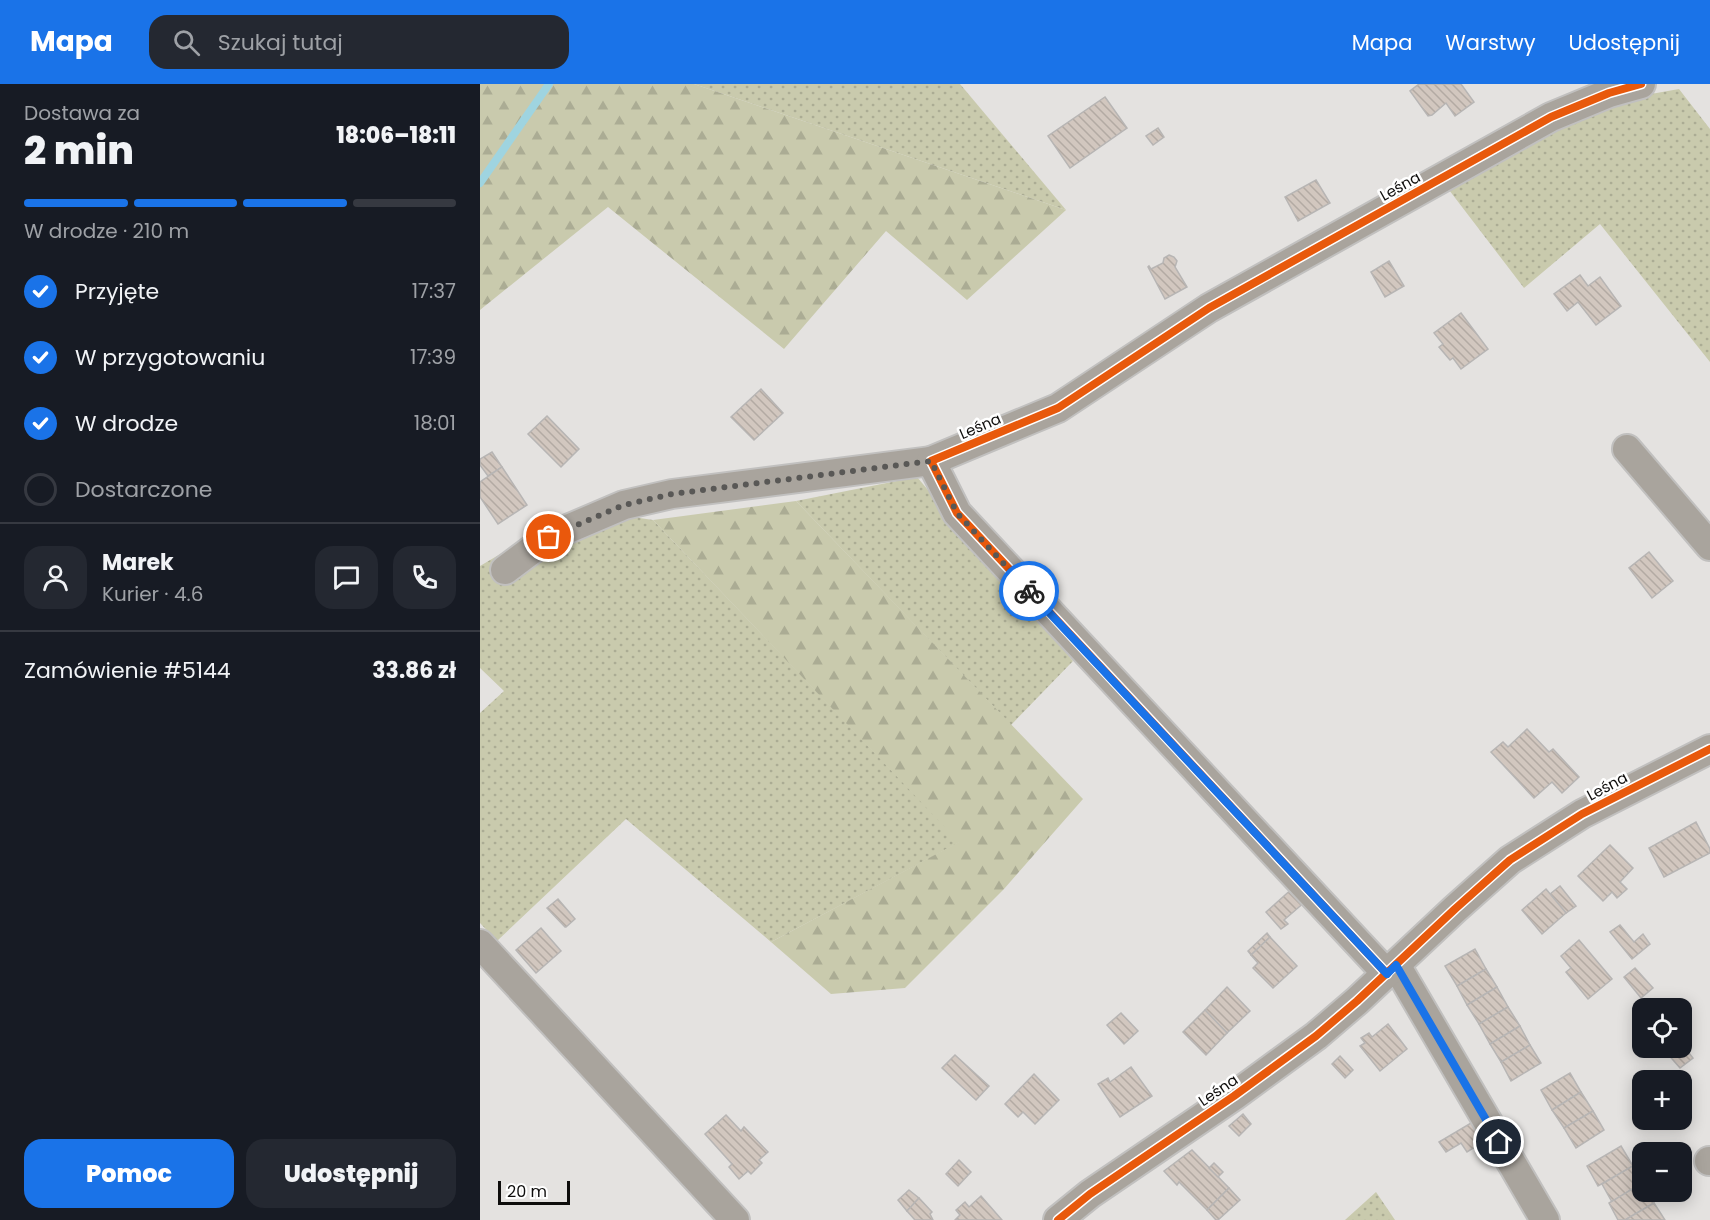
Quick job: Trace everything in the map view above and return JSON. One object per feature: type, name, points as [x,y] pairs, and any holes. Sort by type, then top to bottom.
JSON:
[{"type":"street","name":"Leśna","points":[[504,570],[549,537],[624,505],[672,494],[931,461],[1058,408],[1209,308],[1551,117],[1609,93],[1641,84]]},
{"type":"street","points":[[1627,449],[1710,546]]},
{"type":"street","points":[[931,461],[957,513],[1391,970],[1545,1220]]},
{"type":"street","name":"Leśna","points":[[1058,1220],[1090,1194],[1234,1096],[1316,1036],[1510,860],[1582,814],[1710,749]]},
{"type":"street","points":[[480,944],[735,1220]]},
{"type":"green space","points":[[480,84],[694,84],[1066,210],[967,300],[886,231],[784,349],[608,207],[480,310]]},
{"type":"green space","points":[[694,84],[960,84],[1066,210]]},
{"type":"green space","points":[[1679,89],[1710,129],[1710,362],[1600,224],[1524,288],[1446,186],[1559,125],[1623,99]]},
{"type":"green space","points":[[917,477],[1073,661],[1011,725],[796,501]]},
{"type":"green space","points":[[796,501],[1083,799],[1004,889],[905,988],[831,994],[771,942],[959,842],[653,520]]},
{"type":"green space","points":[[570,513],[653,520],[960,842],[771,942],[626,819],[497,941],[480,923],[480,713],[504,691],[480,668],[480,566]]},
{"type":"green space","points":[[1376,1192],[1395,1220],[1345,1220]]},
{"type":"building","points":[[1419,84],[1461,84],[1474,102],[1455,116],[1446,103],[1428,116],[1410,91]]},
{"type":"building","points":[[1105,97],[1127,128],[1070,168],[1048,136]]},
{"type":"building","points":[[1158,128],[1164,137],[1153,145],[1146,136]]},
{"type":"building","points":[[1316,180],[1330,203],[1298,221],[1285,197]]},
{"type":"building","points":[[1169,255],[1177,261],[1175,267],[1187,287],[1165,299],[1148,267],[1151,269],[1163,263],[1164,258]]},
{"type":"building","points":[[1389,261],[1404,286],[1385,297],[1371,272]]},
{"type":"building","points":[[1580,275],[1588,286],[1600,277],[1621,306],[1596,325],[1578,302],[1567,311],[1554,294]]},
{"type":"building","points":[[1461,313],[1488,349],[1461,369],[1453,358],[1450,360],[1439,347],[1443,344],[1434,333]]},
{"type":"building","points":[[761,389],[783,413],[754,440],[731,417]]},
{"type":"building","points":[[547,416],[579,449],[561,467],[528,434]]},
{"type":"building","points":[[492,452],[502,467],[488,476],[480,465],[480,459]]},
{"type":"building","points":[[502,467],[527,505],[498,524],[480,497],[480,482]]},
{"type":"building","points":[[1649,552],[1673,581],[1652,598],[1629,568]]},
{"type":"building","points":[[1527,729],[1549,752],[1553,749],[1579,777],[1562,793],[1552,782],[1534,798],[1491,752],[1503,742],[1508,747]]},
{"type":"building","points":[[1696,822],[1710,853],[1664,877],[1649,848]]},
{"type":"building","points":[[1610,845],[1633,868],[1620,882],[1627,889],[1617,898],[1612,892],[1603,901],[1578,876]]},
{"type":"building","points":[[1560,886],[1576,906],[1566,913],[1550,894]]},
{"type":"building","points":[[1294,887],[1306,901],[1284,920],[1288,924],[1281,929],[1266,912]]},
{"type":"building","points":[[1546,889],[1566,913],[1542,934],[1522,910]]},
{"type":"building","points":[[558,899],[575,919],[566,927],[547,908]]},
{"type":"building","points":[[1620,925],[1634,942],[1643,934],[1650,944],[1632,959],[1610,932]]},
{"type":"building","points":[[541,928],[561,951],[536,973],[516,950]]},
{"type":"building","points":[[1267,933],[1270,937],[1251,955],[1248,951]]},
{"type":"building","points":[[1270,937],[1297,966],[1273,988],[1253,968],[1258,963],[1251,955]]},
{"type":"building","points":[[1579,940],[1612,979],[1588,999],[1566,972],[1571,968],[1561,956]]},
{"type":"building","points":[[1475,949],[1486,969],[1457,986],[1445,966]]},
{"type":"building","points":[[1635,968],[1653,988],[1641,998],[1624,977]]},
{"type":"building","points":[[1486,969],[1497,987],[1467,1005],[1457,986]]},
{"type":"building","points":[[1227,987],[1250,1011],[1227,1033],[1205,1010]]},
{"type":"building","points":[[1497,987],[1508,1007],[1479,1024],[1467,1005]]},
{"type":"building","points":[[1508,1007],[1520,1026],[1490,1044],[1479,1024]]},
{"type":"building","points":[[1205,1010],[1227,1033],[1206,1055],[1183,1032]]},
{"type":"building","points":[[1121,1013],[1138,1031],[1124,1044],[1107,1025]]},
{"type":"building","points":[[1388,1024],[1407,1049],[1380,1071],[1360,1046],[1365,1043],[1361,1038],[1369,1033],[1372,1037]]},
{"type":"building","points":[[1520,1026],[1530,1045],[1501,1062],[1490,1044]]},
{"type":"building","points":[[1530,1045],[1541,1063],[1511,1081],[1501,1062]]},
{"type":"building","points":[[955,1055],[989,1086],[976,1100],[942,1068]]},
{"type":"building","points":[[1340,1056],[1353,1070],[1345,1078],[1332,1064]]},
{"type":"building","points":[[1692,1057],[1693,1058],[1680,1068],[1671,1058]]},
{"type":"building","points":[[1131,1067],[1152,1096],[1120,1117],[1098,1084],[1108,1078],[1110,1082]]},
{"type":"building","points":[[1570,1073],[1581,1092],[1552,1110],[1541,1090]]},
{"type":"building","points":[[1034,1074],[1059,1100],[1035,1124],[1023,1112],[1018,1117],[1005,1104]]},
{"type":"building","points":[[1581,1092],[1593,1111],[1564,1128],[1552,1110]]},
{"type":"building","points":[[1593,1111],[1604,1130],[1576,1148],[1564,1128]]},
{"type":"building","points":[[1243,1114],[1251,1124],[1239,1136],[1229,1126]]},
{"type":"building","points":[[726,1115],[741,1131],[744,1127],[768,1152],[759,1160],[762,1163],[751,1174],[748,1171],[739,1179],[729,1167],[732,1164],[705,1134]]},
{"type":"building","points":[[1471,1123],[1483,1142],[1467,1152],[1461,1143],[1446,1152],[1439,1142]]},
{"type":"building","points":[[1621,1146],[1632,1164],[1632,1167],[1598,1186],[1587,1166]]},
{"type":"building","points":[[1192,1150],[1229,1188],[1207,1210],[1179,1182],[1177,1185],[1164,1171]]},
{"type":"building","points":[[959,1160],[971,1172],[958,1186],[946,1174]]},
{"type":"building","points":[[1214,1163],[1223,1172],[1218,1177],[1209,1168]]},
{"type":"building","points":[[1632,1166],[1632,1189],[1612,1202],[1602,1184]]},
{"type":"building","points":[[1229,1188],[1240,1200],[1216,1220],[1207,1210]]},
{"type":"building","points":[[1632,1189],[1632,1202],[1654,1203],[1625,1220],[1618,1220],[1609,1203]]},
{"type":"building","points":[[909,1190],[919,1198],[907,1211],[898,1200]]},
{"type":"building","points":[[981,1196],[1002,1220],[955,1220],[960,1215],[956,1210],[965,1202],[969,1207]]},
{"type":"building","points":[[919,1198],[932,1212],[930,1214],[933,1220],[915,1220],[907,1211]]},
{"type":"building","points":[[1654,1203],[1665,1220],[1625,1220]]},
{"type":"waterway","points":[[480,183],[549,84]]},
{"type":"cycle path","points":[[1387,974],[957,513],[931,461],[1058,408],[1209,308],[1551,117],[1609,93],[1641,84]]},
{"type":"cycle path","points":[[1058,1220],[1090,1194],[1234,1096],[1316,1036],[1510,860],[1582,814],[1710,749]]},
{"type":"way so far","points":[[549,537],[624,505],[672,494],[931,461],[957,513],[1029,591]]},
{"type":"route","points":[[1029,591],[1387,974],[1396,965],[1499,1142]]}]
